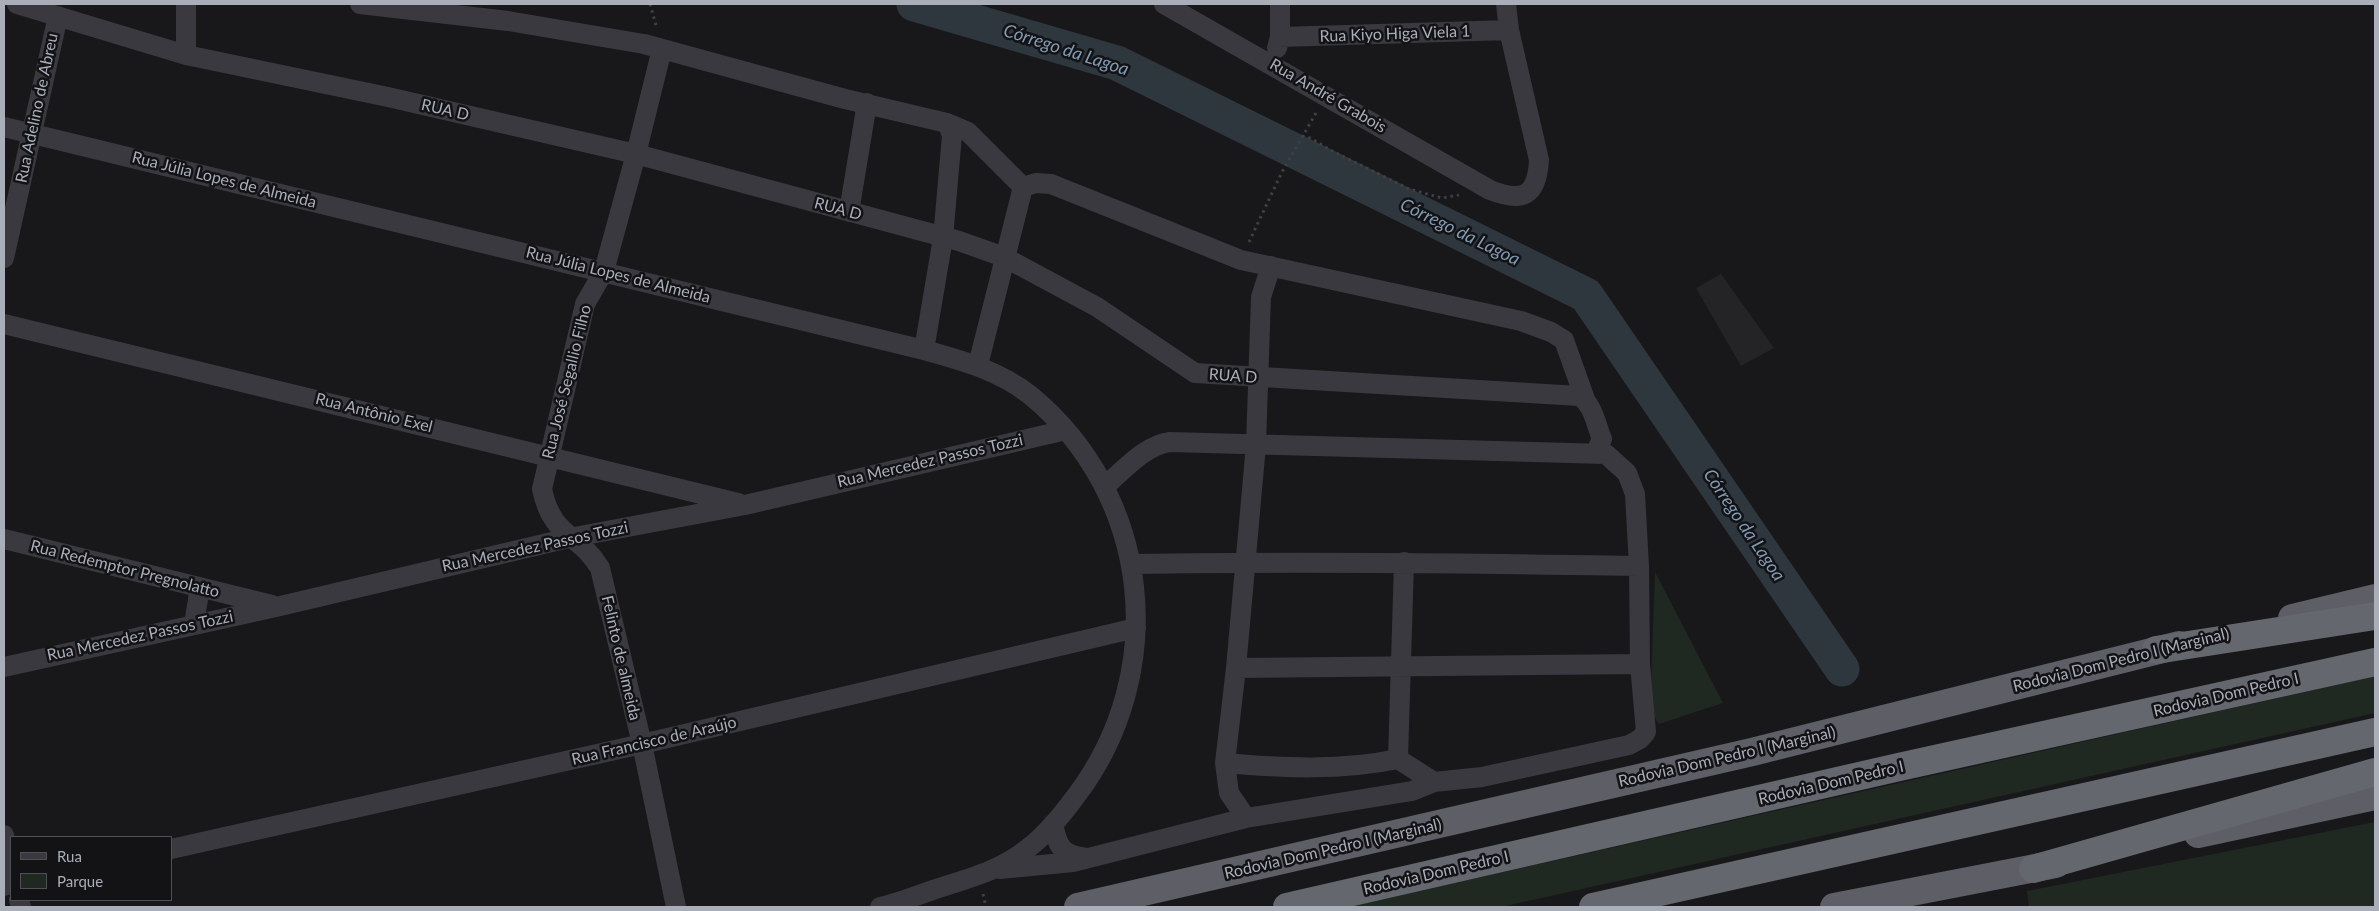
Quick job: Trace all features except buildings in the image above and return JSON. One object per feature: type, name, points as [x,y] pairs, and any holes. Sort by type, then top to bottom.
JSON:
[{"type":"highway","name":"Rodovia Dom Pedro I (Marginal)","points":[[1078,907],[1752,752],[2156,650],[2375,598]]},
{"type":"highway","points":[[2156,650],[2375,616]]},
{"type":"highway","name":"Rodovia Dom Pedro I","points":[[1287,907],[1899,767],[2375,662]]},
{"type":"highway","points":[[1594,907],[2375,732]]},
{"type":"highway","points":[[2033,869],[2375,772]]},
{"type":"highway","points":[[1834,907],[2033,869],[2375,796]]},
{"type":"street","name":"RUA D","points":[[17,4],[186,55],[388,97],[636,154],[943,238],[1004,257],[1097,307],[1195,373],[1579,396],[1585,399]]},
{"type":"street","points":[[186,4],[186,55]]},
{"type":"street","points":[[360,4],[508,21],[662,49],[947,123],[968,132],[1022,187]]},
{"type":"street","name":"Rua André Grabois","points":[[1164,4],[1273,64],[1490,190],[1507,197],[1521,196],[1532,189],[1538,178],[1539,160],[1509,30]]},
{"type":"street","points":[[1273,64],[1280,37],[1280,4]]},
{"type":"street","points":[[1506,4],[1509,30]]},
{"type":"street","name":"Rua Adelino de Abreu","points":[[4,258],[58,16]]},
{"type":"street","name":"Rua Kiyo Higa Viela 1","points":[[1280,37],[1509,30]]},
{"type":"street","name":"Rua José Segallio Filho","points":[[570,538],[555,524],[544,502],[542,489],[585,304],[604,271],[662,49]]},
{"type":"street","points":[[849,212],[867,103]]},
{"type":"street","points":[[924,350],[943,238],[952,135],[947,123]]},
{"type":"street","name":"Rua Júlia Lopes de Almeida","points":[[4,127],[924,350],[978,365],[1029,394],[1066,430],[1105,486],[1121,524],[1131,564],[1136,628],[1131,681],[1108,746],[1088,780],[1053,824],[1028,849],[995,869]]},
{"type":"street","points":[[1022,187],[1036,183],[1050,184],[1241,260],[1521,321],[1551,332],[1564,340],[1585,399],[1602,439],[1596,452]]},
{"type":"street","points":[[978,365],[1022,187]]},
{"type":"street","points":[[1246,818],[1229,793],[1225,763],[1236,668],[1244,561],[1256,445],[1257,378],[1262,297],[1271,266]]},
{"type":"street","name":"Rua Antônio Exel","points":[[4,324],[549,455],[745,505]]},
{"type":"street","name":"Rua Mercedez Passos Tozzi","points":[[4,666],[570,538],[745,505],[1066,430]]},
{"type":"street","points":[[880,907],[995,869],[1073,862],[1246,818],[1412,792],[1434,782],[1482,778],[1629,745],[1640,739],[1646,732],[1640,664],[1639,566],[1635,494],[1627,472],[1606,454],[1596,452],[1158,443],[1105,486]]},
{"type":"street","name":"Felinto de almeida","points":[[570,538],[588,553],[600,568],[642,744],[676,907]]},
{"type":"street","name":"Rua Redemptor Pregnolatto","points":[[4,539],[276,606]]},
{"type":"street","points":[[1131,564],[1244,561],[1639,566]]},
{"type":"street","points":[[1398,759],[1404,562]]},
{"type":"street","points":[[194,624],[200,588]]},
{"type":"street","name":"Rua Francisco de Araújo","points":[[172,849],[642,744],[1136,628]]},
{"type":"street","points":[[1236,668],[1640,664]]},
{"type":"street","points":[[1225,763],[1284,768],[1372,764],[1398,759],[1434,782]]},
{"type":"street","points":[[1053,824],[1059,846],[1066,853],[1072,856],[1089,858]]},
{"type":"street","points":[[4,834],[10,862]]},
{"type":"path","points":[[1241,260],[1300,138],[1328,96]]},
{"type":"path","points":[[1300,138],[1310,138],[1409,189],[1442,198],[1490,190]]},
{"type":"path","points":[[983,894],[986,907]]},
{"type":"shaded area","points":[[1721,274],[1774,348],[1741,366],[1696,288]]},
{"type":"green space","points":[[1655,572],[1723,703],[1659,724],[1650,711]]},
{"type":"green space","points":[[2375,676],[2375,713],[1501,907],[1348,907]]},
{"type":"green space","points":[[2375,822],[2375,907],[2029,907],[2027,891]]},
{"type":"waterway","name":"Córrego da Lagoa","points":[[914,4],[1117,63],[1586,295],[1842,669]]}]
